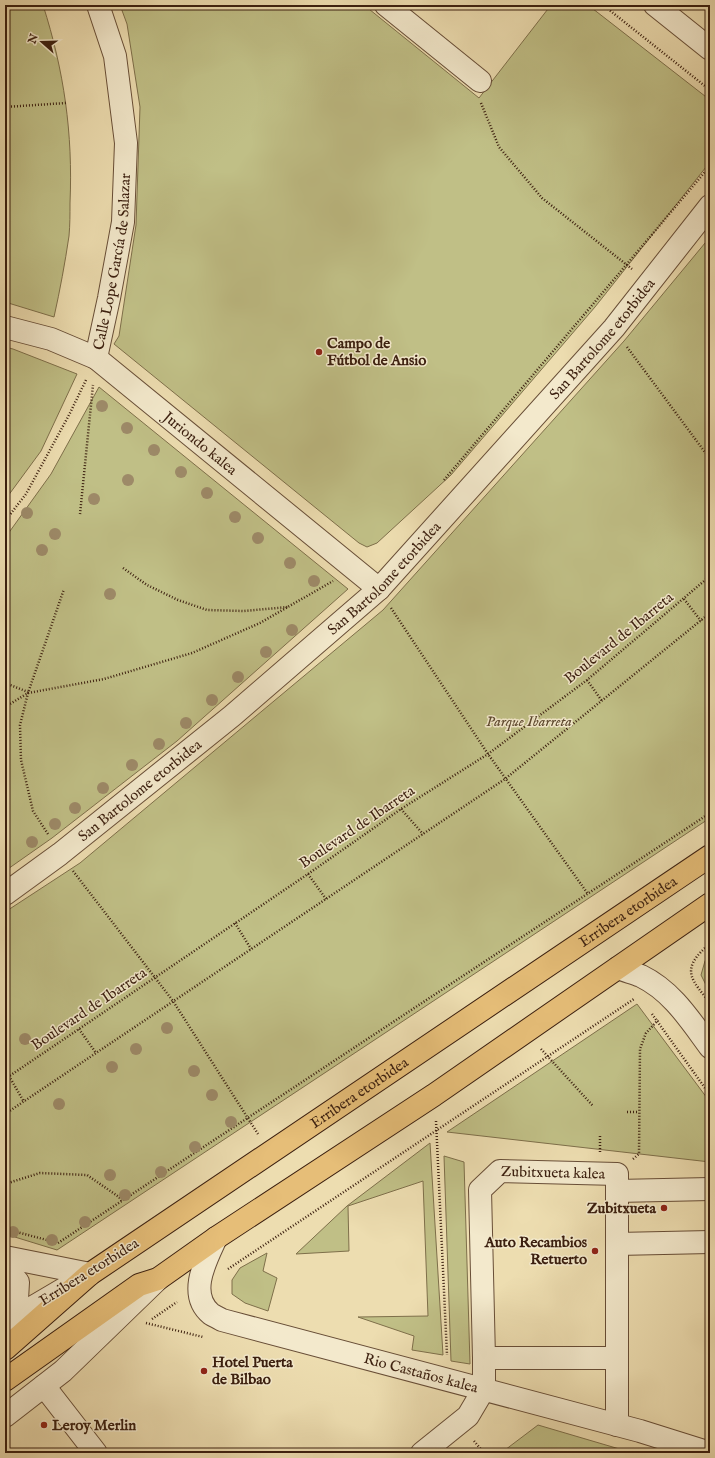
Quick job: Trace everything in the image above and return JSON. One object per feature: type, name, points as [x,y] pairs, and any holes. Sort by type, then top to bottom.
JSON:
[{"type":"main road","name":"Erribera etorbidea","points":[[90,1274],[710,856]]},
{"type":"main road","points":[[5,1380],[139,1285],[158,1279],[216,1238],[434,1095],[710,904]]},
{"type":"main road","points":[[5,1350],[90,1274]]},
{"type":"street","name":"Calle Lope García de Salazar","points":[[96,358],[123,222],[126,143],[115,56],[98,5]]},
{"type":"street","points":[[386,5],[480,81]]},
{"type":"street","points":[[655,5],[710,49]]},
{"type":"street","name":"San Bartolome etorbidea","points":[[5,894],[60,854],[232,716],[378,589],[614,328],[710,206]]},
{"type":"street","name":"Juriondo kalea","points":[[5,327],[52,339],[96,358],[378,589]]},
{"type":"street","points":[[618,968],[641,976],[679,1004],[710,1047]]},
{"type":"street","name":"Zubitxueta kalea","points":[[484,1389],[480,1190],[500,1172],[710,1189]]},
{"type":"street","name":"Zubitxueta kalea","points":[[617,1182],[617,1425]]},
{"type":"street","name":"Rio Castaños kalea","points":[[216,1238],[204,1265],[199,1287],[202,1302],[211,1314],[222,1320],[484,1389],[706,1450]]},
{"type":"street","points":[[617,1244],[710,1242]]},
{"type":"street","points":[[5,1256],[90,1274]]},
{"type":"street","points":[[5,1266],[18,1282],[10,1321]]},
{"type":"street","name":"Erribera etorbidea","points":[[10,1321],[90,1274]]},
{"type":"street","points":[[5,1416],[63,1371],[158,1279]]},
{"type":"street","points":[[484,1358],[617,1358]]},
{"type":"street","points":[[44,1386],[96,1453]]},
{"type":"street","points":[[422,1453],[468,1416],[484,1389]]},
{"type":"path","points":[[603,5],[710,90]]},
{"type":"path","points":[[480,81],[479,98],[499,147],[542,198],[650,282]]},
{"type":"path","points":[[5,107],[66,103]]},
{"type":"path","points":[[443,481],[710,166]]},
{"type":"path","points":[[614,328],[710,459]]},
{"type":"path","points":[[80,514],[96,358]]},
{"type":"path","name":"Calle Lope García de Salazar","points":[[5,521],[26,494],[70,415],[96,358]]},
{"type":"path","points":[[5,707],[28,693],[104,679],[192,653],[260,623],[291,606],[332,582],[348,564]]},
{"type":"path","points":[[123,568],[147,586],[178,600],[207,610],[244,611],[291,606]]},
{"type":"path","name":"Boulevard de Ibarreta","points":[[5,1079],[235,924],[401,809],[488,754],[587,680],[710,576]]},
{"type":"path","points":[[64,589],[28,693],[20,725],[21,760],[33,811],[60,854],[174,1001],[270,1152]]},
{"type":"path","points":[[378,589],[505,779],[588,894]]},
{"type":"path","points":[[684,599],[701,621]]},
{"type":"path","points":[[5,1114],[505,779],[710,613]]},
{"type":"path","points":[[587,680],[602,701]]},
{"type":"path","points":[[5,683],[28,693]]},
{"type":"path","points":[[401,809],[422,834]]},
{"type":"path","points":[[5,1229],[59,1243],[710,813]]},
{"type":"path","points":[[308,874],[326,899]]},
{"type":"path","points":[[235,924],[251,949]]},
{"type":"path","points":[[705,948],[695,958],[690,972],[694,982],[710,1003]]},
{"type":"path","points":[[617,1182],[639,1154],[640,1049],[646,1033],[657,1021],[699,989]]},
{"type":"path","points":[[145,1323],[634,998],[640,1001]]},
{"type":"path","points":[[649,1009],[710,1095]]},
{"type":"path","points":[[79,1029],[96,1053]]},
{"type":"path","points":[[526,1031],[593,1106]]},
{"type":"path","points":[[8,1076],[24,1102]]},
{"type":"path","points":[[434,1095],[448,1362]]},
{"type":"path","points":[[627,1112],[639,1112]]},
{"type":"path","points":[[5,1184],[40,1173],[87,1175],[119,1197],[122,1201]]},
{"type":"green space","points":[[5,5],[43,5],[62,78],[66,102],[71,177],[70,228],[54,317],[5,302]]},
{"type":"green space","points":[[120,5],[364,5],[479,98],[551,5],[588,5],[710,100],[710,162],[595,307],[451,475],[377,543],[367,547],[359,543],[114,344],[119,336],[136,225],[140,107],[127,24]]},
{"type":"green space","name":"Parque Ibarreta","points":[[710,237],[710,818],[57,1250],[5,1234],[5,912],[80,863],[383,610],[624,341]]},
{"type":"green space","points":[[5,347],[77,374],[41,451],[5,500]]},
{"type":"green space","points":[[99,387],[348,589],[177,741],[52,838],[5,871],[5,538],[51,474]]},
{"type":"green space","points":[[710,953],[710,985],[707,987],[701,975],[705,961]]},
{"type":"green space","points":[[637,1004],[710,1102],[710,1162],[447,1132]]},
{"type":"green space","points":[[430,1143],[443,1355],[412,1350],[414,1336],[358,1317],[428,1316],[423,1181],[348,1206],[349,1251],[296,1254],[347,1206]]},
{"type":"green space","points":[[444,1156],[464,1162],[470,1364],[451,1361]]},
{"type":"green space","points":[[267,1253],[263,1271],[277,1278],[268,1311],[245,1303],[232,1294],[232,1280],[240,1268]]},
{"type":"green space","points":[[538,1425],[633,1453],[501,1453]]},
{"type":"place","name":"Campo de Fútbol de Ansio","points":[[319,352]]},
{"type":"place","name":"Zubitxueta","points":[[664,1208]]},
{"type":"place","name":"Auto Recambios Retuerto","points":[[595,1251]]},
{"type":"place","name":"Hotel Puerta de Bilbao","points":[[204,1371]]},
{"type":"place","name":"Leroy Merlin","points":[[44,1425]]}]
